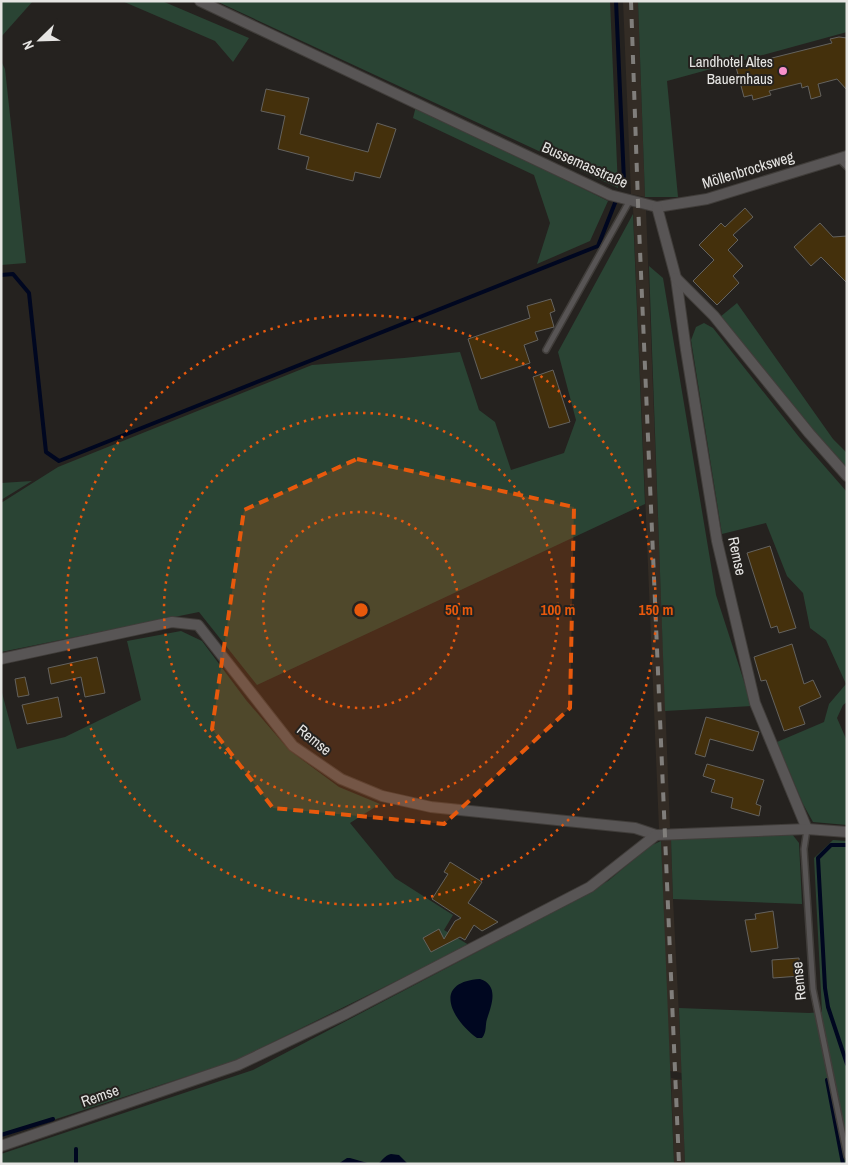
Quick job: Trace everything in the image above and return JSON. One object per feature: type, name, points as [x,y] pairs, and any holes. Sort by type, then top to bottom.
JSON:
[{"type":"street","name":"Bussemasstraße","points":[[200,1],[610,195],[657,207]]},
{"type":"street","name":"Möllenbrocksweg","points":[[657,207],[707,199],[843,157]]},
{"type":"street","points":[[657,207],[676,278],[714,316],[809,434],[847,476]]},
{"type":"street","name":"Remse","points":[[676,278],[686,350],[718,540],[755,703],[807,829]]},
{"type":"street","name":"Remse","points":[[1,658],[172,622],[198,625],[293,746],[340,779],[382,796],[431,807],[635,828],[656,835],[807,829],[847,832]]},
{"type":"street","name":"Remse","points":[[1,1146],[238,1065],[345,1014],[590,887],[656,835]]},
{"type":"lane","points":[[843,157],[847,167]]},
{"type":"lane","points":[[546,350],[630,200]]},
{"type":"lane","name":"Remse","points":[[807,829],[804,849],[813,989],[847,1156]]},
{"type":"highlighted area","points":[[357,459],[574,507],[570,708],[444,824],[273,808],[212,729],[244,510]]},
{"type":"shaded area","points":[[623,1],[638,1],[645,197],[631,194]]},
{"type":"shaded area","points":[[633,207],[646,210],[670,828],[659,829]]},
{"type":"shaded area","points":[[671,839],[682,1073],[670,1071],[665,972],[661,841]]},
{"type":"shaded area","points":[[671,1078],[682,1080],[685,1164],[674,1164]]},
{"type":"green space","points":[[1,1],[33,1],[1,37]]},
{"type":"green space","points":[[122,1],[162,1],[249,38],[233,62],[215,41]]},
{"type":"green space","points":[[216,1],[610,1],[618,188]]},
{"type":"green space","points":[[638,1],[847,1],[847,32],[667,81],[678,197],[645,197]]},
{"type":"green space","points":[[1,61],[5,69],[26,263],[1,265]]},
{"type":"green space","points":[[416,106],[608,201],[590,241],[537,264],[550,223],[534,175],[413,118]]},
{"type":"green space","points":[[633,214],[645,504],[257,685],[199,612],[1,652],[1,503],[58,467],[312,365],[460,352],[479,410],[495,422],[511,470],[564,453],[576,420],[558,352]]},
{"type":"green space","points":[[649,266],[663,278],[716,595],[752,706],[665,711]]},
{"type":"green space","points":[[737,303],[833,439],[847,453],[847,468],[796,412],[720,317]]},
{"type":"green space","points":[[704,323],[713,328],[799,437],[847,492],[847,702],[843,705],[837,718],[847,741],[847,825],[813,822],[803,804],[777,742],[824,722],[829,704],[846,684],[826,640],[810,628],[803,593],[787,576],[766,523],[722,534],[691,340],[696,327]]},
{"type":"green space","points":[[32,481],[1,500],[1,483]]},
{"type":"green space","points":[[181,631],[202,641],[246,700],[289,750],[339,787],[380,804],[350,823],[395,878],[453,915],[444,930],[469,945],[237,1060],[1,1137],[1,689],[17,749],[65,737],[141,700],[127,641]]},
{"type":"green space","points":[[792,834],[799,843],[802,904],[673,899],[671,839]]},
{"type":"green space","points":[[833,840],[847,841],[847,1164],[685,1164],[679,1008],[822,1012],[814,858]]},
{"type":"green space","points":[[661,841],[674,1164],[1,1164],[1,1154],[253,1070],[608,881],[650,846]]},
{"type":"water","points":[[480,979],[490,986],[492,1001],[486,1021],[485,1033],[482,1038],[477,1038],[454,1012],[451,994],[456,987],[465,982]]},
{"type":"water","points":[[391,1154],[399,1155],[408,1164],[378,1164]]},
{"type":"water","points":[[350,1158],[371,1164],[338,1164]]},
{"type":"building","name":"Landhotel Altes Bauernhaus","points":[[847,38],[847,90],[837,79],[818,84],[821,96],[811,99],[808,86],[802,88],[801,83],[769,91],[771,95],[753,100],[752,95],[744,97],[736,67],[832,43],[830,39]]},
{"type":"building","points":[[266,89],[309,98],[300,134],[368,152],[377,123],[396,129],[380,178],[355,172],[353,181],[306,169],[309,157],[278,149],[285,116],[261,111]]},
{"type":"building","points":[[745,208],[753,217],[733,235],[738,240],[728,250],[743,266],[733,276],[739,283],[717,305],[693,281],[714,260],[699,245],[721,223],[725,227]]},
{"type":"building","points":[[820,223],[833,237],[847,236],[847,283],[821,257],[811,266],[794,247]]},
{"type":"building","points":[[551,299],[555,311],[550,313],[554,327],[535,332],[538,340],[524,345],[530,363],[481,379],[468,339],[530,318],[527,306]]},
{"type":"building","points":[[553,370],[570,422],[549,428],[533,377]]},
{"type":"building","points":[[770,546],[796,628],[779,633],[777,626],[771,628],[747,553]]},
{"type":"building","points":[[792,644],[804,684],[813,680],[821,697],[799,707],[805,724],[784,731],[766,680],[761,681],[754,657]]},
{"type":"building","points":[[97,657],[105,693],[85,697],[81,677],[51,684],[48,668]]},
{"type":"building","points":[[25,677],[29,695],[18,697],[15,679]]},
{"type":"building","points":[[58,697],[62,717],[27,724],[22,705]]},
{"type":"building","points":[[706,717],[759,732],[753,751],[710,739],[705,757],[695,754]]},
{"type":"building","points":[[707,764],[764,780],[756,804],[761,806],[759,816],[731,808],[733,798],[711,792],[715,780],[703,776]]},
{"type":"building","points":[[450,862],[482,882],[468,903],[498,922],[482,931],[474,925],[465,940],[460,937],[431,952],[423,938],[439,929],[444,939],[455,921],[461,918],[432,899],[448,874],[444,872]]},
{"type":"building","points":[[773,911],[778,948],[751,952],[745,920],[756,919],[755,914]]},
{"type":"building","points":[[799,958],[800,976],[773,978],[772,960]]},
{"type":"waterway","points":[[616,1],[624,181]]},
{"type":"waterway","points":[[1,275],[13,274],[29,293],[46,452],[59,461],[598,246],[615,203]]},
{"type":"waterway","points":[[847,845],[831,845],[818,858],[825,988],[828,1007],[847,1064]]},
{"type":"waterway","points":[[827,1080],[843,1164]]},
{"type":"waterway","points":[[1,1135],[53,1119]]},
{"type":"waterway","points":[[76,1149],[76,1164]]},
{"type":"railway","points":[[631,1],[679,1164]]},
{"type":"place","name":"Landhotel Altes Bauernhaus","points":[[783,71]]}]
